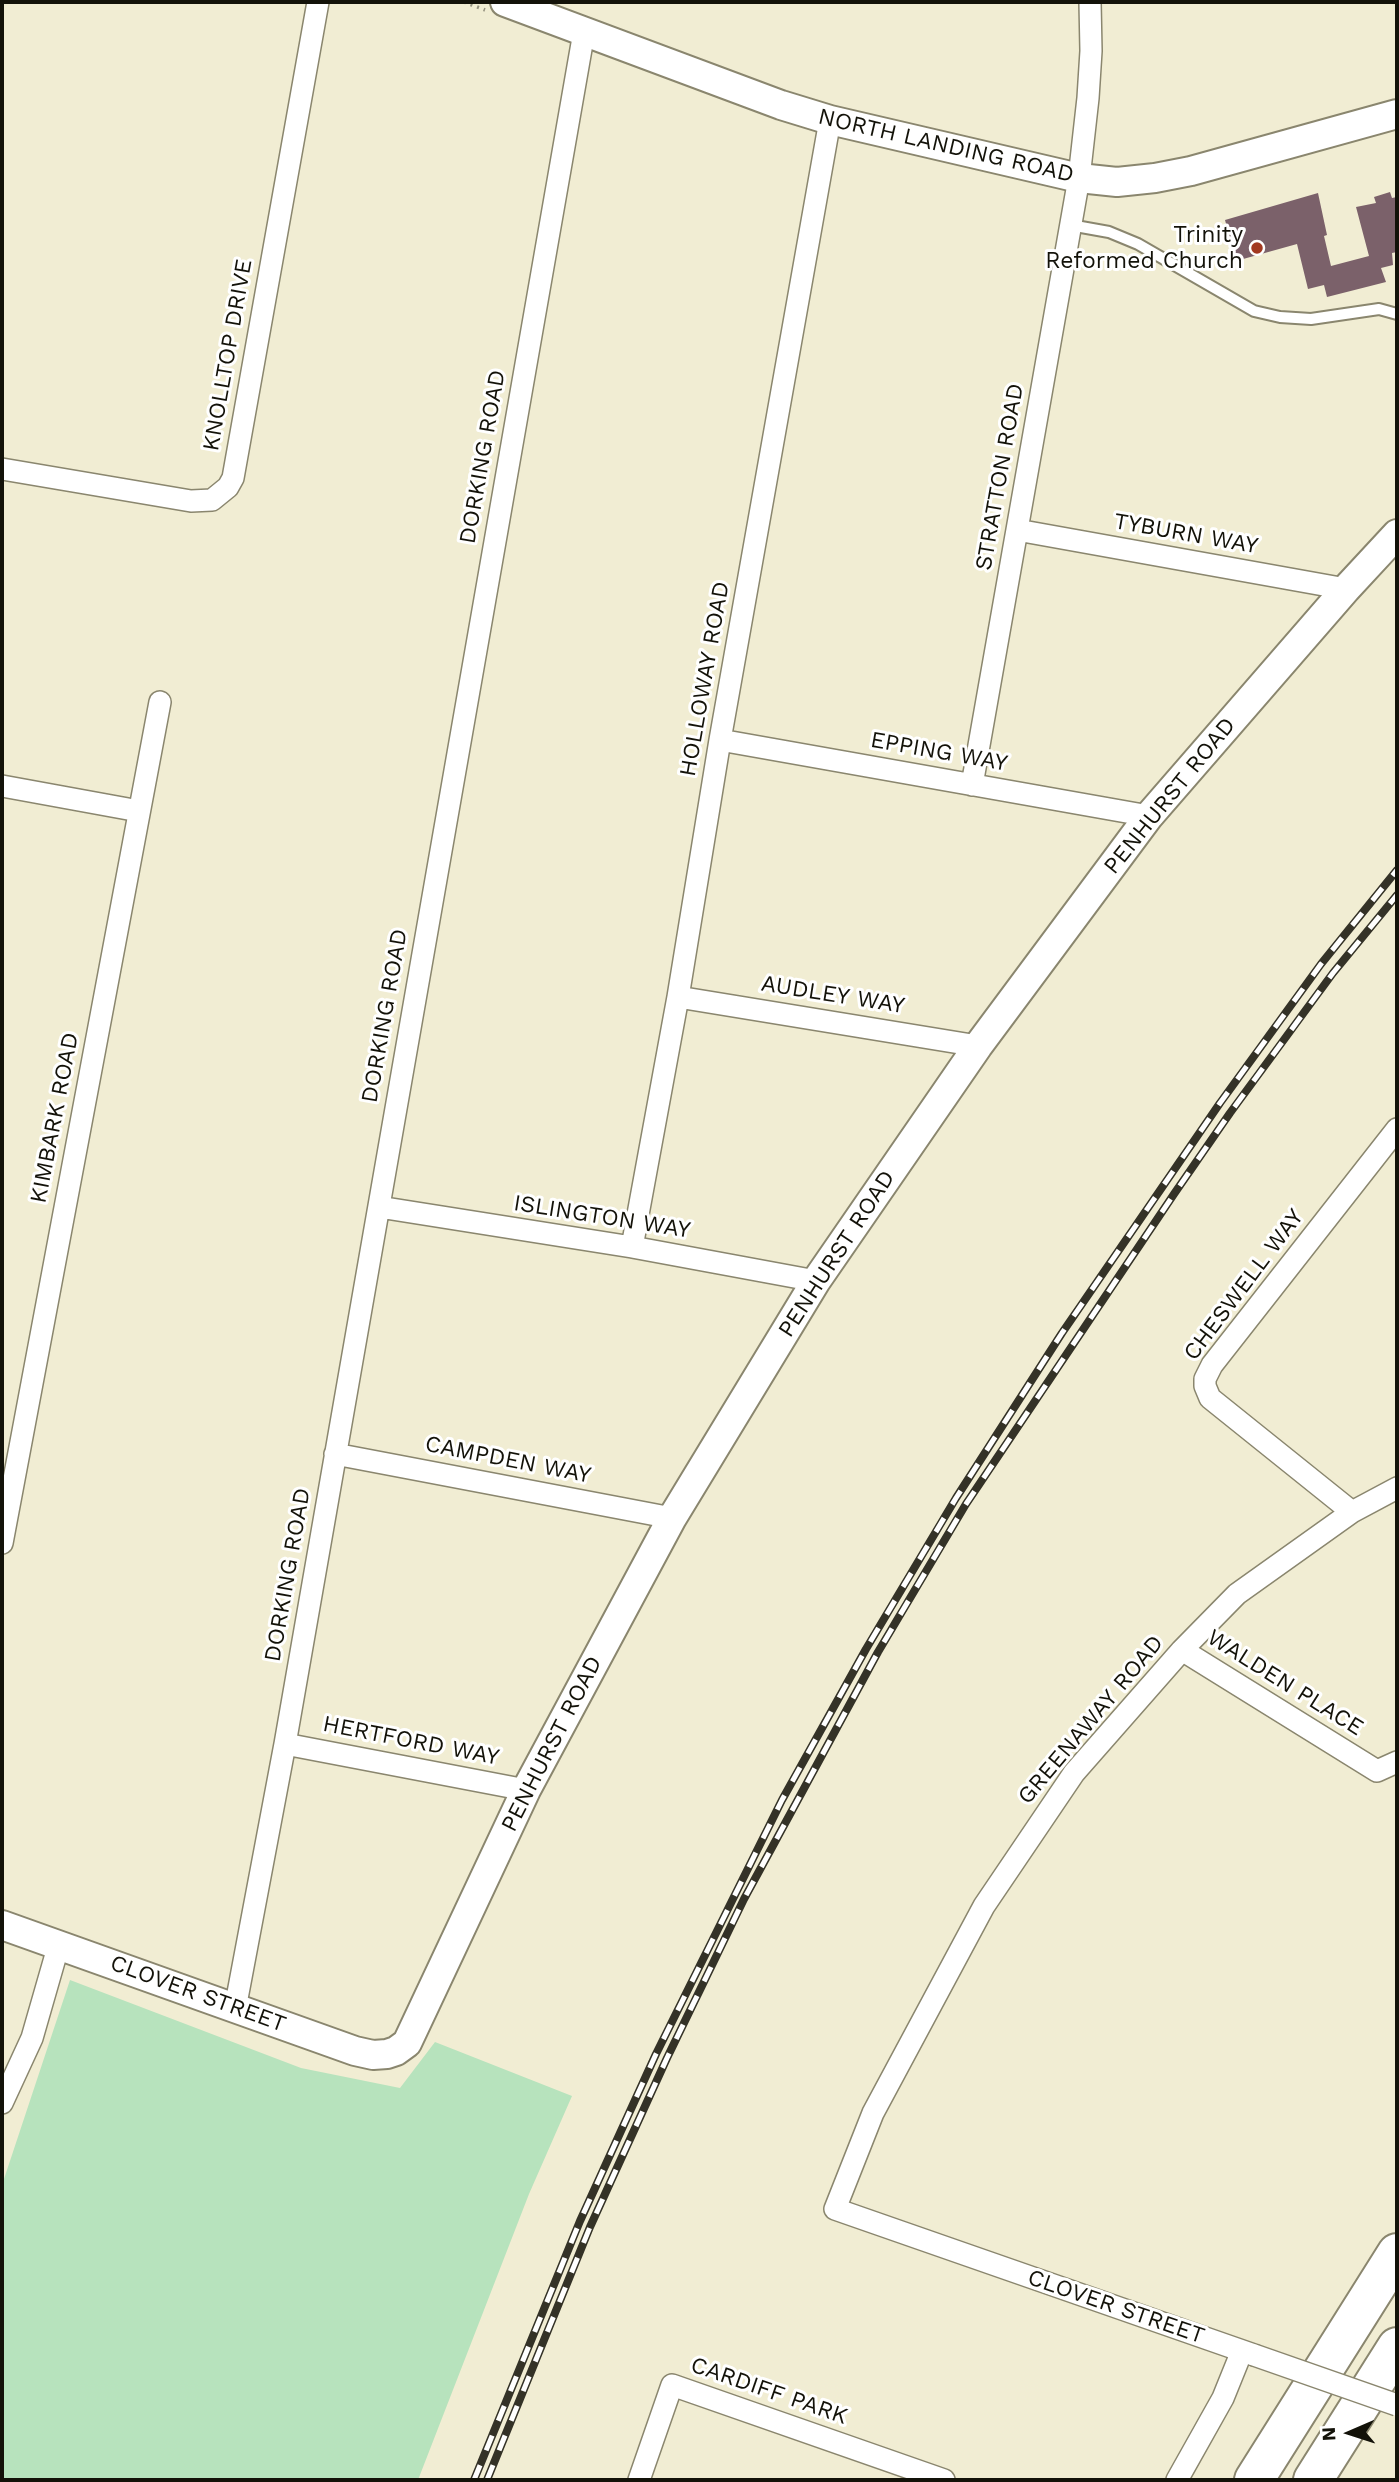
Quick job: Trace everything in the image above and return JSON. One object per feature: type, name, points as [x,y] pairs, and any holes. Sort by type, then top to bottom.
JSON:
[{"type":"highway","points":[[1254,2480],[1397,2253]]},
{"type":"highway","points":[[1313,2480],[1397,2347]]},
{"type":"street","name":"KNOLLTOP DRIVE","points":[[2,469],[191,501],[212,500],[228,487],[233,478],[318,2]]},
{"type":"street","name":"NORTH LANDING ROAD","points":[[505,2],[781,105],[830,120],[1079,178],[1117,182],[1191,171],[1397,114]]},
{"type":"street","name":"STRATTON ROAD","points":[[972,785],[1079,178],[1089,86],[1090,2]]},
{"type":"street","name":"DORKING ROAD","points":[[235,2008],[285,1744],[584,32]]},
{"type":"street","name":"HOLLOWAY ROAD","points":[[632,1247],[830,120]]},
{"type":"street","name":"TYBURN WAY","points":[[1017,530],[1346,589]]},
{"type":"street","name":"PENHURST ROAD","points":[[396,2051],[407,2043],[414,2030],[526,1790],[672,1518],[816,1281],[978,1046],[1149,816],[1397,534]]},
{"type":"street","name":"KIMBARK ROAD","points":[[2,1543],[160,702]]},
{"type":"street","name":"EPPING WAY","points":[[720,740],[1149,816]]},
{"type":"street","points":[[2,786],[139,811]]},
{"type":"street","name":"AUDLEY WAY","points":[[678,997],[978,1046]]},
{"type":"street","name":"CHESWELL WAY","points":[[1352,1512],[1210,1398],[1205,1379],[1212,1365],[1397,1129]]},
{"type":"street","name":"ISLINGTON WAY","points":[[379,1207],[632,1247],[816,1281]]},
{"type":"street","name":"CAMPDEN WAY","points":[[335,1454],[672,1518]]},
{"type":"street","name":"GREENAWAY ROAD","points":[[835,2210],[873,2113],[984,1906],[1074,1773],[1182,1650],[1237,1594],[1352,1512],[1397,1488]]},
{"type":"street","name":"WALDEN PLACE","points":[[1182,1650],[1377,1771],[1397,1762]]},
{"type":"street","name":"HERTFORD WAY","points":[[285,1744],[526,1790]]},
{"type":"street","name":"CLOVER STREET","points":[[2,1925],[355,2051],[373,2055],[396,2051]]},
{"type":"street","points":[[2,2103],[32,2038],[60,1944]]},
{"type":"street","name":"CLOVER STREET","points":[[835,2210],[1397,2404]]},
{"type":"street","points":[[1177,2480],[1248,2353]]},
{"type":"street","name":"CARDIFF PARK","points":[[639,2480],[672,2385],[944,2480]]},
{"type":"lane","points":[[1070,225],[1108,232],[1138,244],[1254,311],[1280,317],[1311,319],[1379,309],[1397,314]]},
{"type":"green space","points":[[70,1980],[301,2068],[400,2088],[435,2042],[572,2096],[529,2194],[418,2480],[2,2480],[2,2185]]},
{"type":"building","name":"Trinity Reformed Church","points":[[1390,192],[1392,198],[1397,197],[1397,252],[1392,253],[1393,265],[1381,268],[1386,282],[1327,297],[1324,285],[1308,289],[1297,244],[1236,261],[1225,220],[1318,193],[1331,266],[1369,256],[1356,207],[1376,203],[1374,197]]},
{"type":"railway","points":[[474,2480],[580,2221],[656,2054],[782,1800],[866,1649],[956,1498],[1062,1333],[1220,1103],[1321,964],[1397,870]]},
{"type":"railway","points":[[487,2480],[590,2227],[667,2058],[744,1899],[878,1652],[966,1504],[1174,1194],[1333,973],[1397,895]]},
{"type":"place","name":"Trinity Reformed Church","points":[[1257,248]]}]
